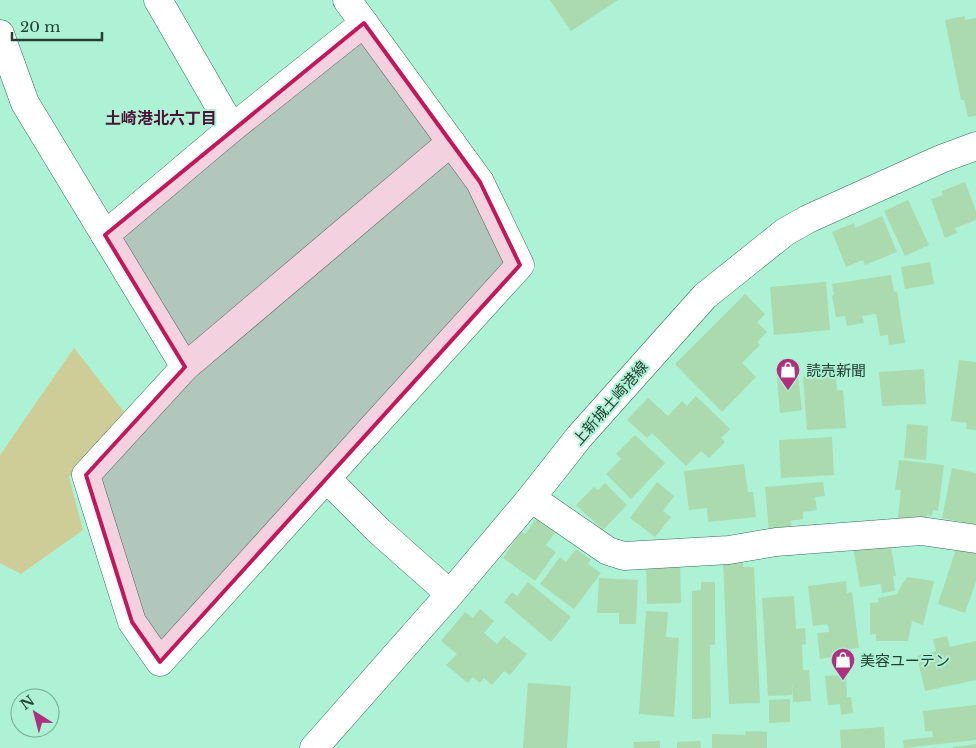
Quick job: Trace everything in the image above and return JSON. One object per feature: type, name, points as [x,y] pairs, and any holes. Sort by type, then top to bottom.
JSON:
[{"type":"street","points":[[158,0],[232,128]]},
{"type":"street","points":[[347,0],[451,142],[480,182],[520,265],[160,662],[132,622],[86,475],[184,367],[451,142]]},
{"type":"street","points":[[105,235],[232,128],[364,23]]},
{"type":"street","points":[[0,34],[25,103],[184,367]]},
{"type":"street","name":"上新城土崎港線","points":[[314,748],[450,594],[531,498],[579,437],[705,296],[784,232],[808,219],[941,159],[976,146]]},
{"type":"street","points":[[326,479],[379,531],[450,594]]},
{"type":"street","points":[[531,498],[608,551],[624,556],[728,550],[776,542],[921,532],[976,539]]},
{"type":"highlighted area","points":[[364,23],[480,182],[520,265],[160,662],[132,622],[86,475],[185,367],[105,235]]},
{"type":"shaded area","points":[[74,348],[125,413],[69,477],[83,530],[21,574],[0,563],[0,455]]},
{"type":"building","points":[[550,0],[618,0],[571,31]]},
{"type":"building","points":[[965,16],[965,20],[976,18],[976,116],[968,117],[964,100],[961,100],[945,20]]},
{"type":"building","points":[[965,182],[976,211],[976,220],[955,228],[957,233],[945,238],[931,199],[943,195],[942,191]]},
{"type":"building","points":[[908,200],[929,245],[905,256],[884,211]]},
{"type":"building","points":[[882,216],[897,252],[865,265],[863,260],[846,267],[832,232],[854,223],[855,228]]},
{"type":"building","points":[[930,262],[934,284],[905,289],[901,267]]},
{"type":"building","points":[[891,275],[894,292],[897,291],[905,343],[889,345],[888,335],[880,336],[876,314],[862,316],[864,323],[847,326],[845,316],[836,317],[832,284]]},
{"type":"building","points":[[826,282],[830,330],[774,335],[770,287]]},
{"type":"building","points":[[745,294],[765,314],[757,322],[767,332],[757,342],[760,345],[742,363],[756,377],[722,412],[675,364]]},
{"type":"building","points":[[959,360],[976,362],[976,430],[966,429],[967,423],[951,421]]},
{"type":"building","points":[[924,369],[926,404],[882,406],[879,372]]},
{"type":"building","points":[[836,375],[837,390],[843,390],[846,428],[807,430],[803,377]]},
{"type":"building","points":[[798,376],[802,410],[780,413],[777,378]]},
{"type":"building","points":[[696,396],[730,429],[721,438],[725,442],[709,458],[701,451],[686,466],[652,433],[647,438],[627,420],[648,398],[668,416],[682,401],[687,406]]},
{"type":"building","points":[[907,424],[928,426],[926,460],[904,458]]},
{"type":"building","points":[[635,435],[665,463],[631,499],[606,474],[621,459],[616,454]]},
{"type":"building","points":[[832,437],[834,475],[781,478],[779,440]]},
{"type":"building","points":[[899,460],[944,465],[938,511],[933,510],[932,516],[927,515],[926,523],[897,525],[901,490],[895,490]]},
{"type":"building","points":[[744,464],[748,492],[753,492],[756,517],[708,522],[707,508],[689,510],[684,471]]},
{"type":"building","points":[[952,468],[976,473],[976,525],[942,518]]},
{"type":"building","points":[[657,482],[674,496],[663,511],[671,517],[655,537],[630,518]]},
{"type":"building","points":[[823,482],[825,496],[815,497],[817,510],[803,512],[803,519],[791,521],[792,530],[769,532],[765,487]]},
{"type":"building","points":[[605,483],[627,505],[603,530],[576,505],[594,487],[598,490]]},
{"type":"building","points":[[536,519],[555,533],[546,545],[556,552],[535,581],[503,558],[521,532],[525,534]]},
{"type":"building","points":[[890,540],[896,576],[893,576],[895,591],[882,593],[881,584],[860,587],[853,547]]},
{"type":"building","points":[[959,540],[976,545],[976,581],[965,613],[938,604]]},
{"type":"building","points":[[576,549],[591,560],[588,564],[601,573],[574,609],[540,584],[560,557],[566,562]]},
{"type":"building","points":[[723,561],[743,561],[743,567],[754,567],[760,703],[729,704]]},
{"type":"building","points":[[680,563],[681,603],[647,604],[646,564]]},
{"type":"building","points":[[907,577],[934,581],[923,625],[912,621],[908,641],[876,641],[876,634],[870,635],[870,603],[879,602],[878,598],[898,594]]},
{"type":"building","points":[[599,578],[638,580],[636,624],[619,624],[619,613],[597,613]]},
{"type":"building","points":[[846,581],[847,593],[852,592],[859,648],[844,650],[844,655],[820,659],[817,633],[829,632],[828,624],[813,626],[808,586]]},
{"type":"building","points":[[528,582],[571,617],[551,642],[504,602],[512,592],[517,596]]},
{"type":"building","points":[[701,582],[715,582],[715,645],[710,645],[711,718],[692,719],[692,591],[701,590]]},
{"type":"building","points":[[794,596],[796,629],[805,628],[806,644],[802,645],[803,670],[809,670],[811,701],[793,702],[792,681],[792,695],[768,696],[762,598]]},
{"type":"building","points":[[480,609],[494,621],[484,633],[497,644],[504,636],[527,654],[510,675],[504,671],[492,685],[484,678],[480,683],[473,677],[468,683],[446,665],[457,654],[441,641],[465,612],[473,618]]},
{"type":"building","points":[[646,611],[668,612],[666,637],[679,638],[674,717],[639,714]]},
{"type":"building","points":[[947,636],[950,647],[976,641],[976,680],[925,691],[917,656],[936,651],[933,639]]},
{"type":"building","points":[[846,675],[847,697],[851,697],[853,713],[841,715],[840,704],[828,705],[825,676]]},
{"type":"building","points":[[528,683],[571,686],[567,748],[523,748]]},
{"type":"building","points":[[790,699],[790,722],[769,723],[769,700]]},
{"type":"building","points":[[976,705],[976,740],[904,748],[903,740],[933,737],[932,731],[925,731],[923,711]]},
{"type":"building","points":[[884,727],[885,748],[841,748],[840,730]]},
{"type":"building","points":[[746,731],[767,732],[767,748],[712,748],[712,734],[745,735]]},
{"type":"building","points":[[660,741],[660,748],[634,748],[633,742]]},
{"type":"building","points":[[700,741],[701,748],[677,748],[677,742]]},
{"type":"building","points":[[976,744],[976,748],[953,748],[953,747]]},
{"type":"place","name":"読売新聞","points":[[788,391]]},
{"type":"place","name":"美容ユーテン","points":[[843,681]]},
{"type":"district","name":"土崎港北六丁目","points":[[161,118]]}]
